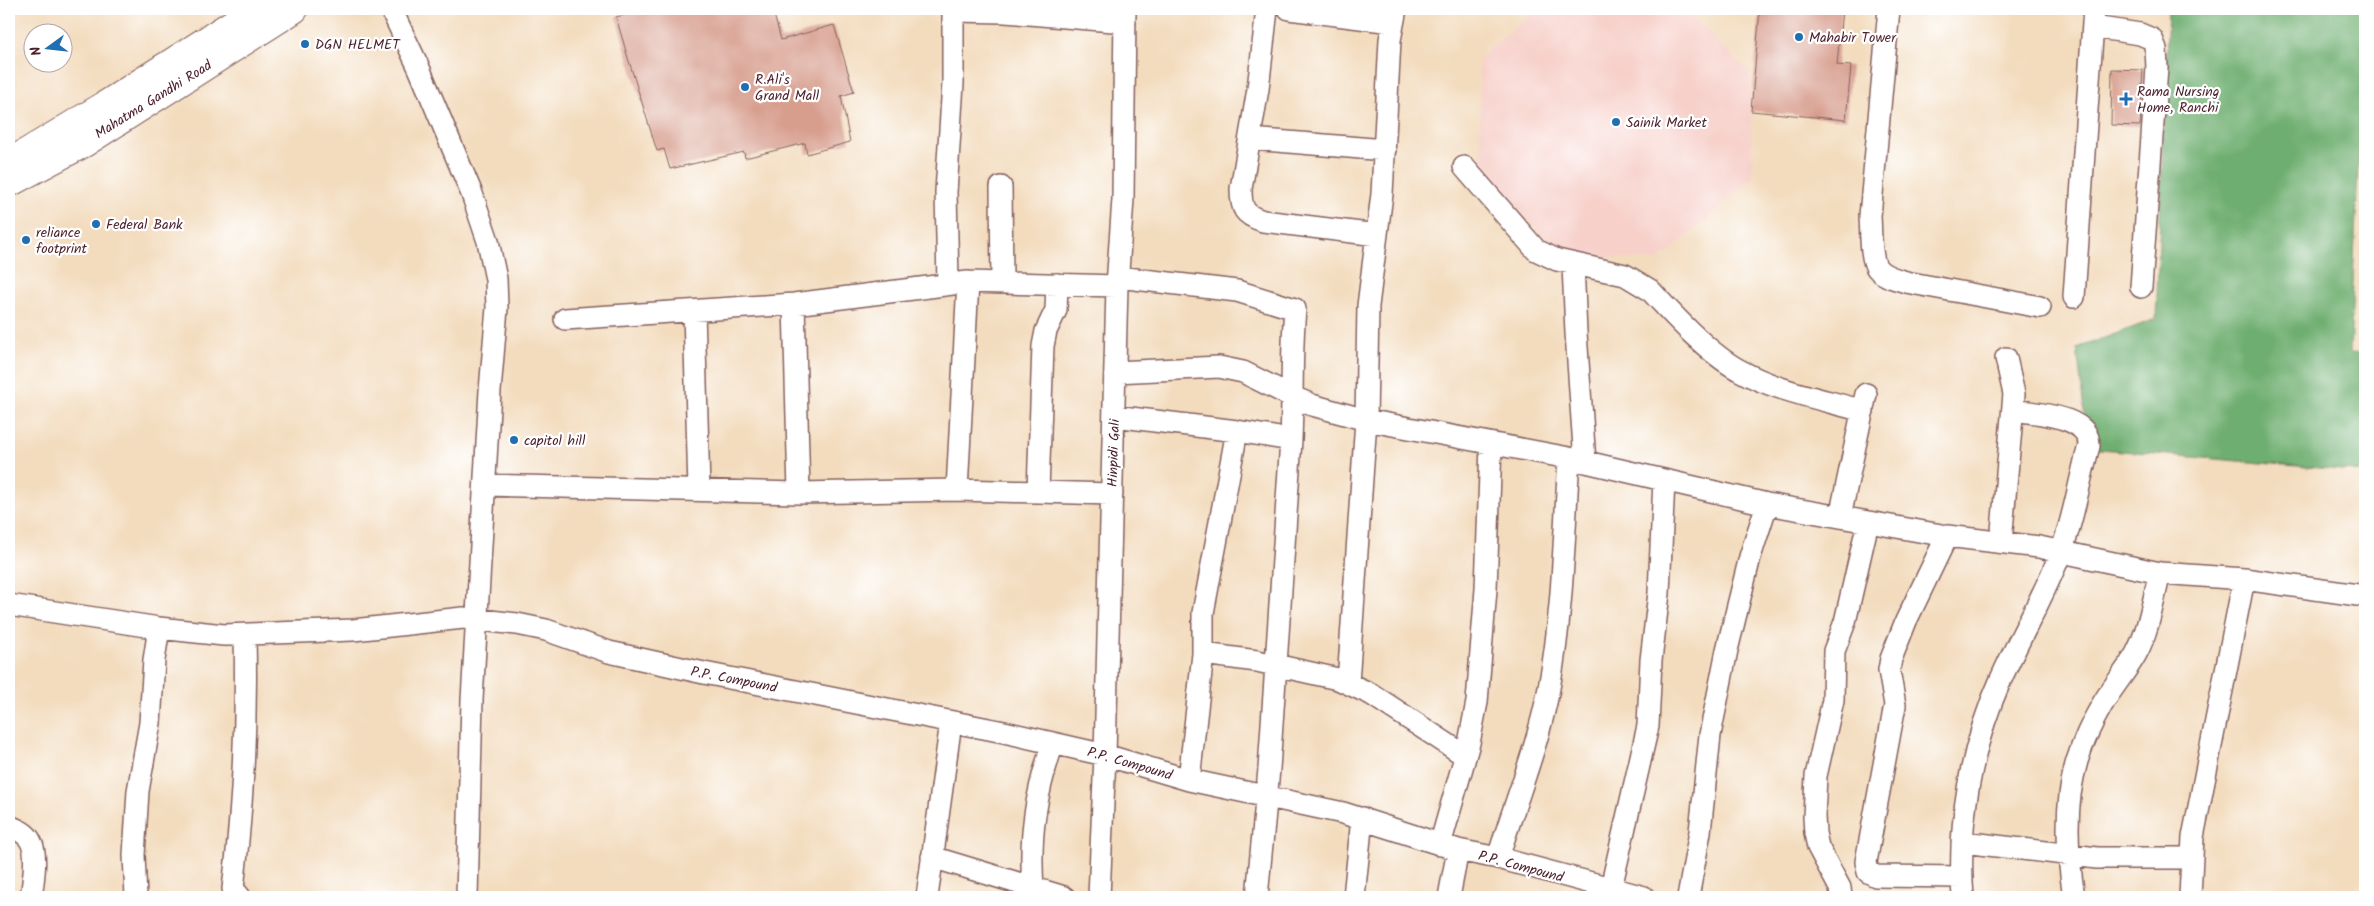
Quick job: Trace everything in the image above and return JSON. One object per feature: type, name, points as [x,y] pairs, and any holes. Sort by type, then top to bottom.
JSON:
[{"type":"main road","name":"Mahatma Gandhi Road","points":[[9,163],[104,106],[256,9]]},
{"type":"main road","name":"Mahatma Gandhi Road","points":[[9,184],[84,143],[294,9]]},
{"type":"street","points":[[391,9],[419,68],[472,194],[488,241],[496,279],[497,308],[471,740],[467,897]]},
{"type":"street","points":[[1267,9],[1241,201],[1244,210],[1250,217],[1263,221],[1377,235]]},
{"type":"street","points":[[1289,9],[1394,15],[1385,150],[1367,328],[1366,420],[1348,683]]},
{"type":"street","points":[[1889,9],[1870,216],[1871,246],[1877,268],[1886,275],[1906,282],[2040,307]]},
{"type":"street","points":[[957,490],[958,282],[946,192],[954,83],[953,10],[1125,15]]},
{"type":"street","name":"Hinpidi Gali","points":[[1099,897],[1105,755],[1118,281],[1123,199],[1125,15]]},
{"type":"street","points":[[2074,297],[2093,18],[2152,39],[2156,49],[2157,68],[2141,287]]},
{"type":"street","points":[[1250,140],[1385,150]]},
{"type":"street","points":[[1464,167],[1536,250],[1557,260],[1625,275],[1639,282],[1650,290],[1721,358],[1738,370],[1772,385],[1864,403],[1840,517]]},
{"type":"street","points":[[1001,187],[1002,282]]},
{"type":"street","points":[[1498,858],[1532,752],[1549,689],[1558,625],[1577,460],[1576,333],[1573,264]]},
{"type":"street","points":[[565,319],[794,304],[958,282],[1057,284],[1118,281],[1237,291],[1295,308],[1290,366],[1293,397],[1291,440],[1267,798],[1257,897]]},
{"type":"street","points":[[1038,491],[1043,346],[1046,331],[1056,310],[1057,284]]},
{"type":"street","points":[[794,304],[799,492]]},
{"type":"street","points":[[694,311],[699,490]]},
{"type":"street","points":[[2001,542],[2014,410],[2012,380],[2006,358]]},
{"type":"street","points":[[1115,372],[1219,367],[1233,369],[1293,397],[1366,420],[1577,460],[1767,504],[1947,536],[2062,552],[2160,574],[2244,579],[2365,596]]},
{"type":"street","points":[[1947,536],[1906,621],[1888,670],[1895,705],[1866,862],[1868,872],[1876,876],[1962,887],[1963,842],[1968,789],[1986,718],[2001,679],[2062,552],[2090,446],[2090,438],[2085,429],[2075,423],[2014,410]]},
{"type":"street","points":[[1114,416],[1237,431],[1291,440]]},
{"type":"street","points":[[1189,780],[1203,654],[1203,613],[1237,431]]},
{"type":"street","points":[[1449,897],[1449,848],[1464,755],[1473,723],[1480,671],[1491,444]]},
{"type":"street","points":[[1611,888],[1648,726],[1653,637],[1659,593],[1664,480]]},
{"type":"street","points":[[485,485],[799,492],[957,490],[1112,494]]},
{"type":"street","points":[[1688,897],[1700,832],[1710,735],[1748,564],[1767,504]]},
{"type":"street","points":[[1841,897],[1840,888],[1818,847],[1815,833],[1816,776],[1833,700],[1834,651],[1845,622],[1868,522]]},
{"type":"street","points":[[2074,897],[2068,855],[2070,796],[2077,761],[2090,727],[2102,704],[2130,664],[2142,642],[2160,574]]},
{"type":"street","points":[[2190,897],[2191,858],[2209,753],[2244,579]]},
{"type":"street","name":"P.P. Compound","points":[[9,605],[159,628],[245,636],[353,630],[463,618],[546,630],[609,652],[704,674],[951,722],[1105,755],[1189,780],[1362,818],[1449,848],[1498,858],[1585,883],[1644,897]]},
{"type":"street","points":[[136,897],[134,855],[138,791],[150,723],[154,660],[159,628]]},
{"type":"street","points":[[240,897],[234,889],[243,795],[246,686],[245,636]]},
{"type":"street","points":[[1203,654],[1276,664],[1311,671],[1348,683],[1370,694],[1464,755]]},
{"type":"street","points":[[927,897],[951,722]]},
{"type":"street","points":[[1033,887],[1031,844],[1035,805],[1053,743]]},
{"type":"street","points":[[1354,897],[1362,818]]},
{"type":"street","points":[[9,826],[22,832],[31,841],[34,851],[31,897]]},
{"type":"street","points":[[1963,842],[2068,855],[2128,859],[2191,858]]},
{"type":"street","points":[[932,857],[1064,897]]},
{"type":"shaded area","name":"Sainik Market","points":[[1537,9],[1684,9],[1750,73],[1753,178],[1658,261],[1560,253],[1481,171],[1479,58]]},
{"type":"green space","points":[[2168,9],[2365,9],[2350,353],[2365,354],[2365,472],[2088,448],[2077,348],[2156,319]]},
{"type":"building","name":"R.Ali's Grand Mall","points":[[622,9],[757,9],[759,15],[773,11],[781,40],[834,25],[854,92],[841,96],[850,142],[807,154],[805,143],[745,158],[744,152],[670,169],[664,149],[657,151],[628,58],[616,17],[624,15]]},
{"type":"building","name":"Mahabir Tower","points":[[1760,9],[1842,9],[1837,65],[1851,66],[1846,120],[1751,111]]},
{"type":"building","points":[[2112,69],[2143,70],[2140,126],[2111,125]]},
{"type":"place","name":"Mahabir Tower","points":[[1799,37]]},
{"type":"place","name":"DGN HELMET","points":[[305,44]]},
{"type":"place","name":"R.Ali's Grand Mall","points":[[745,87]]},
{"type":"place","name":"Rama Nursing Home, Ranchi","points":[[2126,99]]},
{"type":"place","name":"Sainik Market","points":[[1616,122]]},
{"type":"place","name":"Federal Bank","points":[[96,224]]},
{"type":"place","name":"reliance footprint","points":[[26,240]]},
{"type":"place","name":"capitol hill","points":[[514,440]]}]
